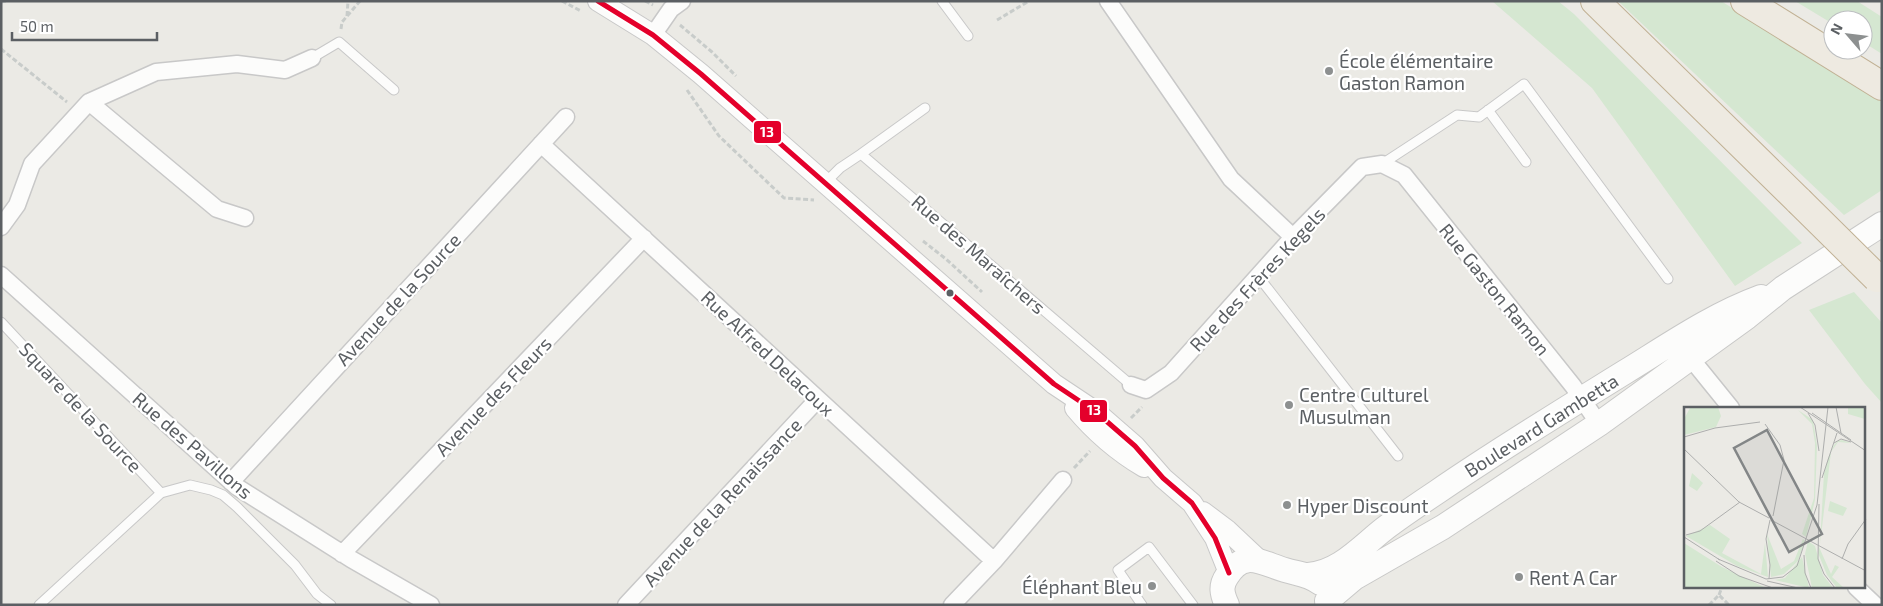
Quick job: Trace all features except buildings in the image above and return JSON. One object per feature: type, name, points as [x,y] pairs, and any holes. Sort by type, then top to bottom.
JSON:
[{"type":"highway","points":[[1595,1],[1880,281]]},
{"type":"highway","points":[[1745,1],[1882,86]]},
{"type":"main road","name":"Boulevard Gambetta","points":[[1308,575],[1338,566],[1398,518],[1582,399],[1747,317],[1784,288],[1882,224]]},
{"type":"main road","name":"Boulevard Gambetta","points":[[1326,603],[1354,578],[1443,528],[1599,424],[1683,349]]},
{"type":"main road","points":[[1228,605],[1222,593],[1222,587],[1229,573],[1240,562],[1246,560],[1260,561],[1308,575],[1324,587],[1327,592],[1326,603]]},
{"type":"street","points":[[598,1],[653,35],[713,84],[1054,384],[1087,423],[1102,437],[1127,457],[1163,478],[1227,530],[1260,561]]},
{"type":"street","points":[[653,35],[671,9],[682,1]]},
{"type":"street","points":[[1108,1],[1231,179],[1293,237]]},
{"type":"street","points":[[1,227],[17,206],[32,164],[84,107],[156,72],[237,64],[285,70],[312,58]]},
{"type":"street","points":[[84,107],[217,208],[245,218]]},
{"type":"street","name":"Avenue de la Source","points":[[230,482],[566,117]]},
{"type":"street","name":"Rue Alfred Delacoux","points":[[541,144],[994,561]]},
{"type":"street","name":"Rue des Frères Kegels","points":[[1139,388],[1171,373],[1293,237],[1362,167],[1382,164]]},
{"type":"street","name":"Rue Gaston Ramon","points":[[1382,164],[1404,175],[1582,399],[1599,424]]},
{"type":"street","name":"Avenue des Fleurs","points":[[342,554],[644,238]]},
{"type":"street","name":"Rue des Pavillons","points":[[1,275],[230,482],[424,604]]},
{"type":"street","points":[[1683,349],[1730,407]]},
{"type":"street","name":"Avenue de la Renaissance","points":[[626,605],[818,399]]},
{"type":"street","points":[[952,605],[994,561],[1063,480]]},
{"type":"street","points":[[1192,503],[1215,538],[1229,573]]},
{"type":"street","points":[[1857,588],[1875,605]]},
{"type":"lane","points":[[942,1],[968,36]]},
{"type":"lane","points":[[312,58],[340,42],[394,90]]},
{"type":"lane","points":[[1382,164],[1457,114],[1479,117],[1524,84],[1668,279]]},
{"type":"lane","points":[[825,182],[840,168],[925,108]]},
{"type":"lane","points":[[1488,110],[1526,162]]},
{"type":"lane","name":"Rue des Maraîchers","points":[[861,154],[1139,388]]},
{"type":"lane","points":[[1258,276],[1398,456]]},
{"type":"lane","name":"Square de la Source","points":[[1,322],[161,493]]},
{"type":"lane","points":[[39,605],[161,493],[190,485],[211,490],[223,496],[289,559],[317,594],[331,605]]},
{"type":"lane","points":[[1142,605],[1118,570],[1149,547],[1193,605]]},
{"type":"path","points":[[1,2],[6,1]]},
{"type":"path","points":[[346,17],[348,1]]},
{"type":"path","points":[[340,42],[342,22],[360,1]]},
{"type":"path","points":[[645,1],[653,5]]},
{"type":"path","points":[[997,20],[1029,1]]},
{"type":"path","points":[[1,50],[84,107]]},
{"type":"path","points":[[1125,424],[1146,402],[1139,388]]},
{"type":"path","points":[[1709,605],[1719,595],[1722,588]]},
{"type":"path","points":[[1719,595],[1729,605]]},
{"type":"green space","points":[[1492,1],[1558,1],[1574,14],[1802,243],[1735,286],[1592,88]]},
{"type":"green space","points":[[1618,1],[1721,1],[1882,101],[1882,190],[1844,215]]},
{"type":"green space","points":[[1795,1],[1857,1],[1871,10],[1823,10],[1823,18]]},
{"type":"green space","points":[[1873,11],[1882,17],[1882,54],[1873,48]]},
{"type":"green space","points":[[1854,292],[1882,323],[1882,403],[1865,384],[1809,310]]},
{"type":"transit line","name":"13","points":[[598,1],[653,35],[701,74],[1054,384],[1096,412],[1135,446],[1163,478],[1192,503],[1215,538],[1229,573]]},
{"type":"place","name":"École élémentaire Gaston Ramon","points":[[1329,71]]},
{"type":"place","name":"Centre Culturel Musulman","points":[[1289,405]]},
{"type":"place","name":"Hyper Discount","points":[[1287,505]]},
{"type":"place","name":"Rent A Car","points":[[1519,577]]},
{"type":"place","name":"Éléphant Bleu","points":[[1152,586]]}]
